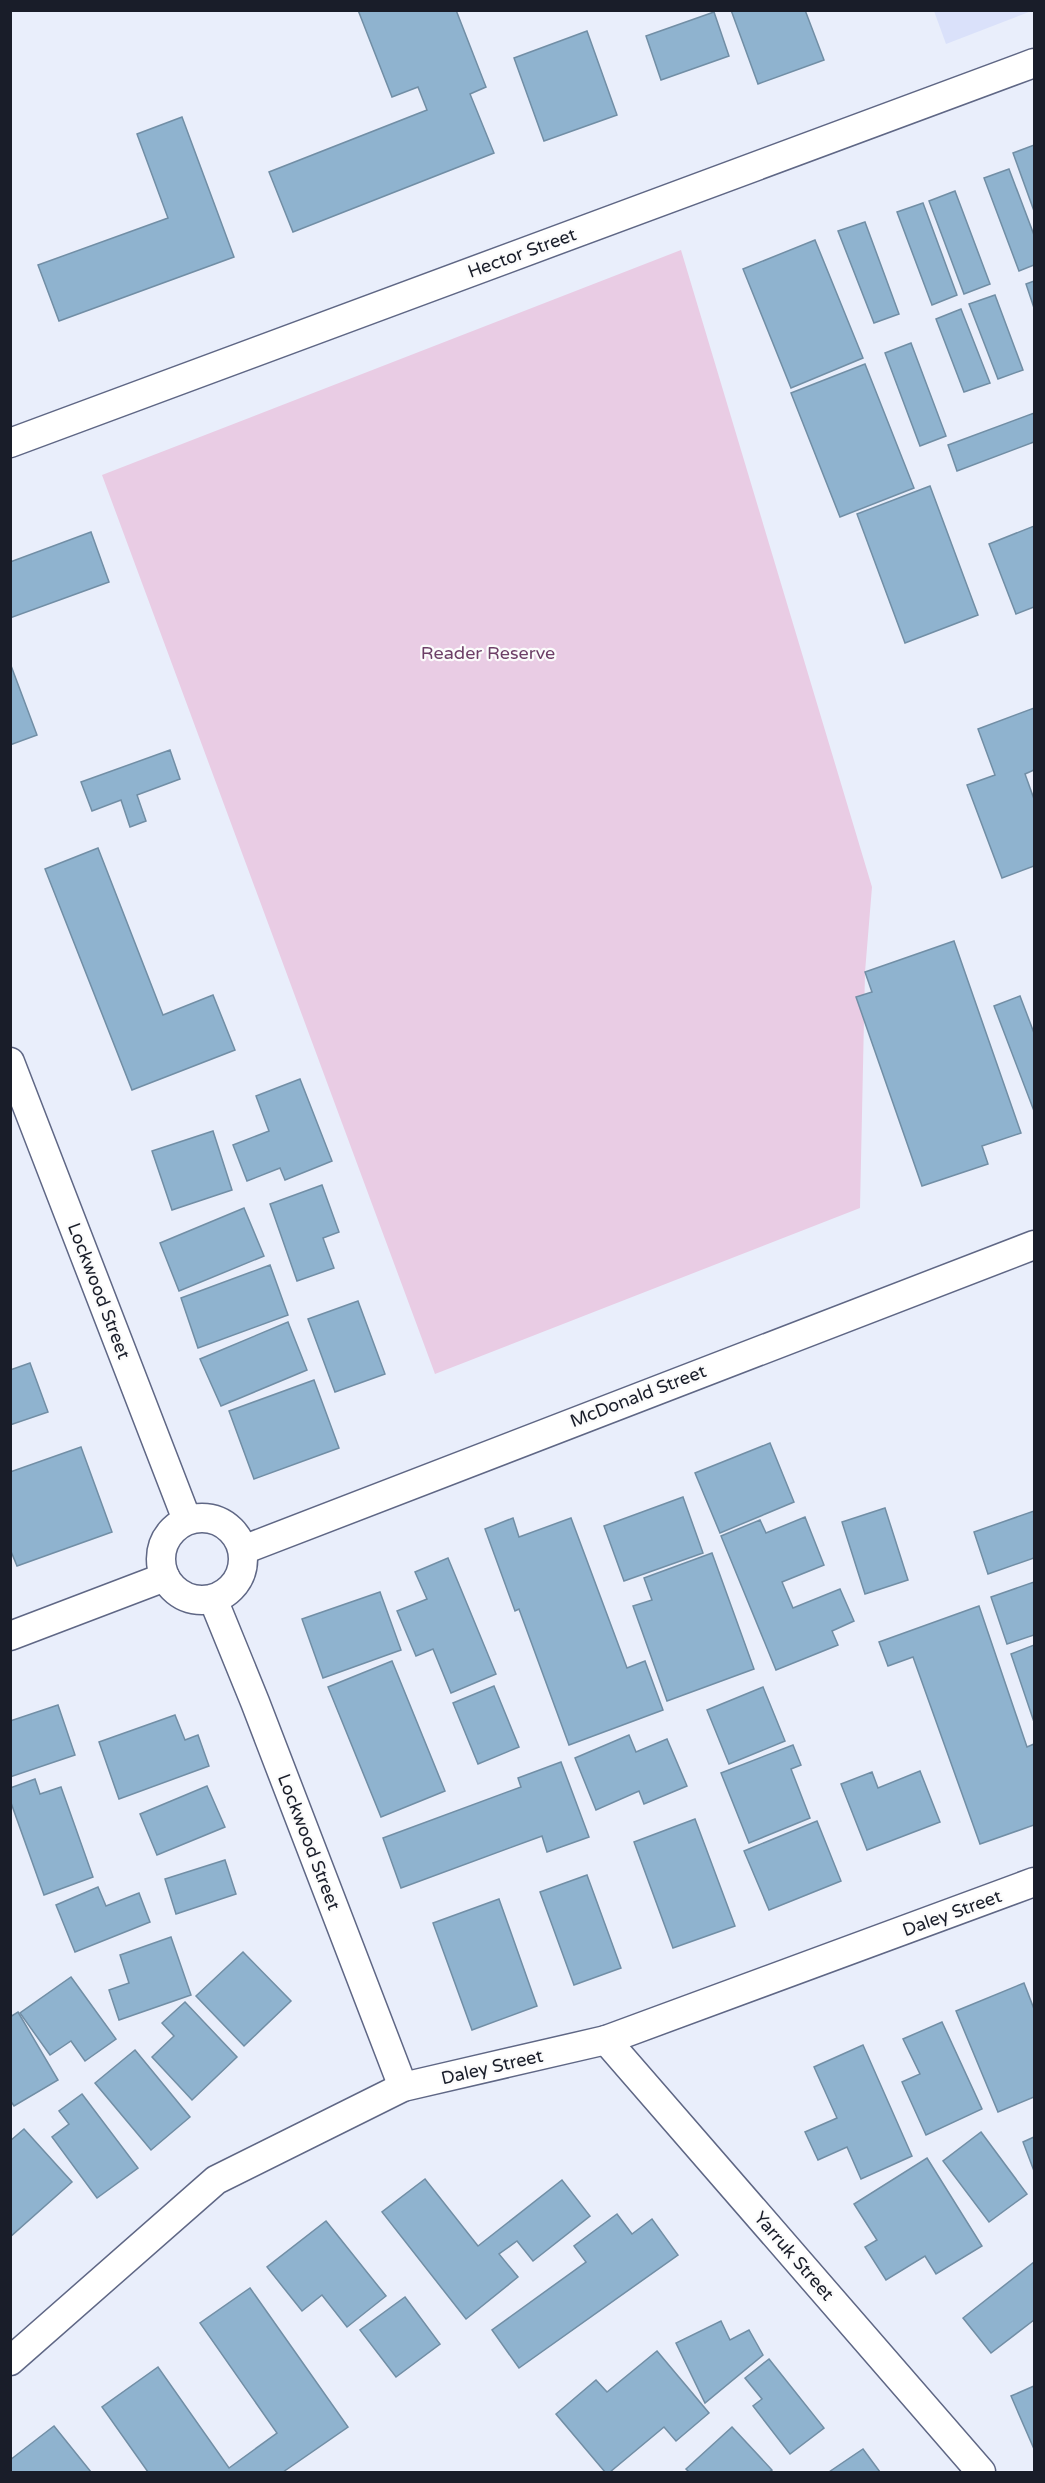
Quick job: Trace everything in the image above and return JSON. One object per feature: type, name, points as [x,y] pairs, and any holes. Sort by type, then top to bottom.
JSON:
[{"type":"street","name":"Hector Street","points":[[10,443],[1035,63]]},
{"type":"street","name":"Lockwood Street","points":[[10,1062],[187,1520]]},
{"type":"street","name":"McDonald Street","points":[[243,1550],[358,1503],[1035,1245]]},
{"type":"street","points":[[201,1517],[215,1519],[228,1526],[237,1537],[243,1550],[243,1565],[238,1580],[227,1592],[213,1599],[199,1600],[185,1597],[174,1589],[161,1567],[163,1544],[169,1534],[187,1520],[201,1517]]},
{"type":"street","points":[[10,1636],[165,1577]]},
{"type":"street","name":"Lockwood Street","points":[[213,1599],[403,2087]]},
{"type":"street","name":"Daley Street","points":[[10,2361],[216,2180],[403,2087],[606,2040],[1035,1882]]},
{"type":"street","name":"Yarruk Street","points":[[606,2040],[981,2472]]},
{"type":"shaded area","points":[[934,10],[1034,10],[946,44],[934,11]]},
{"type":"green space","name":"Reader Reserve","points":[[681,250],[872,887],[865,972],[860,1208],[435,1374],[102,475]]},
{"type":"building","points":[[358,10],[456,10],[486,87],[470,94],[494,153],[293,232],[269,172],[427,110],[418,87],[392,97]]},
{"type":"building","points":[[731,10],[805,10],[824,60],[758,84]]},
{"type":"building","points":[[714,12],[729,56],[661,80],[646,36]]},
{"type":"building","points":[[587,31],[617,115],[544,141],[514,58]]},
{"type":"building","points":[[182,117],[234,257],[59,321],[38,265],[168,218],[137,134]]},
{"type":"building","points":[[1034,145],[1034,211],[1013,153]]},
{"type":"building","points":[[1009,169],[1034,235],[1034,265],[1019,271],[984,178]]},
{"type":"building","points":[[955,191],[990,284],[964,294],[929,201]]},
{"type":"building","points":[[923,203],[957,295],[932,305],[897,212]]},
{"type":"building","points":[[865,222],[899,314],[874,323],[838,231]]},
{"type":"building","points":[[815,240],[863,358],[791,388],[743,269]]},
{"type":"building","points":[[1034,281],[1034,308],[1026,284]]},
{"type":"building","points":[[995,295],[1023,370],[998,379],[969,304]]},
{"type":"building","points":[[961,309],[990,383],[964,392],[936,319]]},
{"type":"building","points":[[911,343],[946,436],[920,446],[885,353]]},
{"type":"building","points":[[865,364],[914,488],[840,517],[791,393]]},
{"type":"building","points":[[1034,413],[1034,442],[957,471],[948,445]]},
{"type":"building","points":[[930,486],[978,615],[905,643],[857,514]]},
{"type":"building","points":[[1034,526],[1034,607],[1016,614],[989,544]]},
{"type":"building","points":[[91,532],[109,582],[10,618],[10,562]]},
{"type":"building","points":[[10,663],[37,735],[10,745]]},
{"type":"building","points":[[1034,708],[1034,770],[1025,774],[1034,799],[1034,866],[1002,878],[967,785],[995,775],[978,729]]},
{"type":"building","points":[[170,750],[180,779],[137,795],[146,821],[130,827],[121,800],[92,811],[81,782]]},
{"type":"building","points":[[98,848],[163,1015],[213,995],[235,1050],[132,1090],[45,869]]},
{"type":"building","points":[[954,941],[1021,1133],[982,1146],[988,1164],[922,1186],[856,997],[872,992],[865,972]]},
{"type":"building","points":[[1020,996],[1034,1033],[1034,1111],[994,1006]]},
{"type":"building","points":[[300,1079],[332,1161],[285,1180],[280,1168],[247,1181],[233,1145],[269,1131],[256,1096]]},
{"type":"building","points":[[213,1131],[232,1190],[172,1210],[152,1151]]},
{"type":"building","points":[[322,1185],[339,1232],[323,1238],[334,1268],[297,1281],[270,1204]]},
{"type":"building","points":[[244,1208],[264,1256],[179,1291],[160,1243]]},
{"type":"building","points":[[270,1265],[288,1315],[198,1348],[181,1298]]},
{"type":"building","points":[[358,1301],[385,1374],[335,1392],[308,1319]]},
{"type":"building","points":[[288,1322],[307,1370],[221,1406],[200,1359]]},
{"type":"building","points":[[30,1363],[48,1412],[10,1425],[10,1370]]},
{"type":"building","points":[[314,1380],[339,1448],[254,1479],[229,1411]]},
{"type":"building","points":[[770,1443],[794,1502],[720,1533],[695,1473]]},
{"type":"building","points":[[81,1447],[112,1532],[17,1566],[10,1549],[10,1472]]},
{"type":"building","points":[[683,1497],[703,1553],[624,1581],[604,1526]]},
{"type":"building","points":[[885,1508],[908,1580],[865,1594],[842,1522]]},
{"type":"building","points":[[1034,1511],[1034,1558],[988,1574],[974,1532]]},
{"type":"building","points":[[805,1517],[824,1565],[782,1582],[793,1608],[840,1589],[854,1621],[832,1631],[838,1645],[776,1670],[721,1536],[760,1520],[766,1533]]},
{"type":"building","points":[[513,1518],[519,1537],[571,1518],[627,1668],[645,1661],[663,1710],[569,1745],[519,1609],[515,1611],[485,1529]]},
{"type":"building","points":[[712,1553],[754,1669],[667,1701],[633,1606],[652,1600],[644,1578]]},
{"type":"building","points":[[448,1558],[496,1674],[451,1693],[433,1649],[416,1656],[397,1611],[427,1599],[415,1572]]},
{"type":"building","points":[[1034,1582],[1034,1635],[1007,1644],[991,1597]]},
{"type":"building","points":[[380,1592],[401,1650],[323,1678],[302,1619]]},
{"type":"building","points":[[979,1606],[1027,1747],[1034,1744],[1034,1825],[980,1844],[913,1657],[888,1666],[879,1642]]},
{"type":"building","points":[[1034,1645],[1034,1722],[1011,1654]]},
{"type":"building","points":[[392,1661],[445,1791],[381,1817],[328,1687]]},
{"type":"building","points":[[494,1686],[519,1747],[478,1764],[453,1703]]},
{"type":"building","points":[[763,1687],[785,1741],[729,1764],[707,1710]]},
{"type":"building","points":[[58,1705],[75,1755],[10,1777],[10,1721]]},
{"type":"building","points":[[175,1715],[185,1740],[198,1735],[209,1766],[119,1799],[99,1742]]},
{"type":"building","points":[[629,1735],[636,1752],[667,1739],[687,1786],[644,1804],[639,1791],[596,1810],[575,1758]]},
{"type":"building","points":[[793,1745],[801,1765],[791,1769],[810,1818],[749,1843],[721,1773]]},
{"type":"building","points":[[561,1762],[589,1837],[547,1852],[542,1836],[401,1888],[383,1838],[521,1787],[518,1778]]},
{"type":"building","points":[[920,1771],[940,1822],[867,1850],[841,1784],[872,1772],[878,1788]]},
{"type":"building","points":[[35,1779],[40,1794],[61,1787],[93,1877],[44,1895],[10,1800],[10,1788]]},
{"type":"building","points":[[207,1786],[225,1827],[157,1855],[140,1814]]},
{"type":"building","points":[[695,1819],[735,1926],[673,1948],[634,1842]]},
{"type":"building","points":[[817,1821],[841,1881],[769,1910],[744,1851]]},
{"type":"building","points":[[225,1860],[236,1894],[176,1914],[165,1879]]},
{"type":"building","points":[[587,1875],[621,1968],[574,1985],[540,1892]]},
{"type":"building","points":[[98,1887],[106,1906],[139,1893],[150,1922],[75,1952],[56,1905]]},
{"type":"building","points":[[499,1899],[537,2006],[472,2030],[433,1923]]},
{"type":"building","points":[[171,1937],[191,1995],[119,2020],[109,1990],[129,1983],[120,1955]]},
{"type":"building","points":[[243,1952],[291,2001],[244,2046],[196,1996]]},
{"type":"building","points":[[71,1977],[116,2039],[85,2061],[71,2041],[50,2055],[20,2013]]},
{"type":"building","points":[[1024,1983],[1034,2009],[1034,2097],[998,2112],[956,2011]]},
{"type":"building","points":[[185,2002],[237,2057],[192,2100],[152,2057],[174,2036],[162,2023]]},
{"type":"building","points":[[18,2012],[58,2080],[14,2106],[10,2100],[10,2017]]},
{"type":"building","points":[[942,2022],[982,2109],[926,2135],[902,2082],[920,2074],[903,2039]]},
{"type":"building","points":[[863,2045],[912,2156],[861,2179],[847,2147],[818,2160],[805,2132],[837,2118],[814,2067]]},
{"type":"building","points":[[135,2050],[190,2117],[151,2150],[95,2083]]},
{"type":"building","points":[[82,2094],[138,2168],[97,2198],[52,2137],[69,2124],[59,2111]]},
{"type":"building","points":[[24,2129],[72,2182],[10,2237],[10,2141]]},
{"type":"building","points":[[981,2132],[1027,2194],[989,2222],[943,2161]]},
{"type":"building","points":[[1034,2137],[1034,2171],[1023,2142]]},
{"type":"building","points":[[927,2158],[982,2246],[936,2274],[925,2256],[886,2280],[865,2247],[877,2240],[854,2204]]},
{"type":"building","points":[[425,2179],[478,2246],[562,2180],[590,2216],[533,2261],[517,2241],[499,2254],[518,2277],[466,2319],[382,2212]]},
{"type":"building","points":[[617,2214],[632,2234],[652,2219],[678,2255],[519,2368],[492,2330],[586,2262],[574,2246]]},
{"type":"building","points":[[326,2221],[386,2296],[347,2327],[322,2295],[302,2311],[267,2267]]},
{"type":"building","points":[[1034,2262],[1034,2320],[991,2353],[963,2318]]},
{"type":"building","points":[[250,2288],[348,2427],[283,2472],[148,2472],[102,2407],[158,2367],[229,2468],[277,2433],[200,2323]]},
{"type":"building","points":[[405,2297],[440,2344],[396,2377],[360,2330]]},
{"type":"building","points":[[721,2321],[730,2340],[749,2330],[763,2355],[705,2403],[676,2343]]},
{"type":"building","points":[[657,2351],[709,2413],[676,2441],[664,2427],[610,2472],[605,2472],[556,2414],[596,2380],[607,2392]]},
{"type":"building","points":[[769,2359],[824,2428],[790,2454],[753,2406],[762,2399],[745,2378]]},
{"type":"building","points":[[1034,2386],[1034,2449],[1011,2396]]},
{"type":"building","points":[[54,2426],[91,2472],[10,2472],[10,2460]]},
{"type":"building","points":[[732,2427],[772,2470],[769,2472],[689,2472],[686,2469]]},
{"type":"building","points":[[863,2449],[880,2472],[829,2472]]}]
